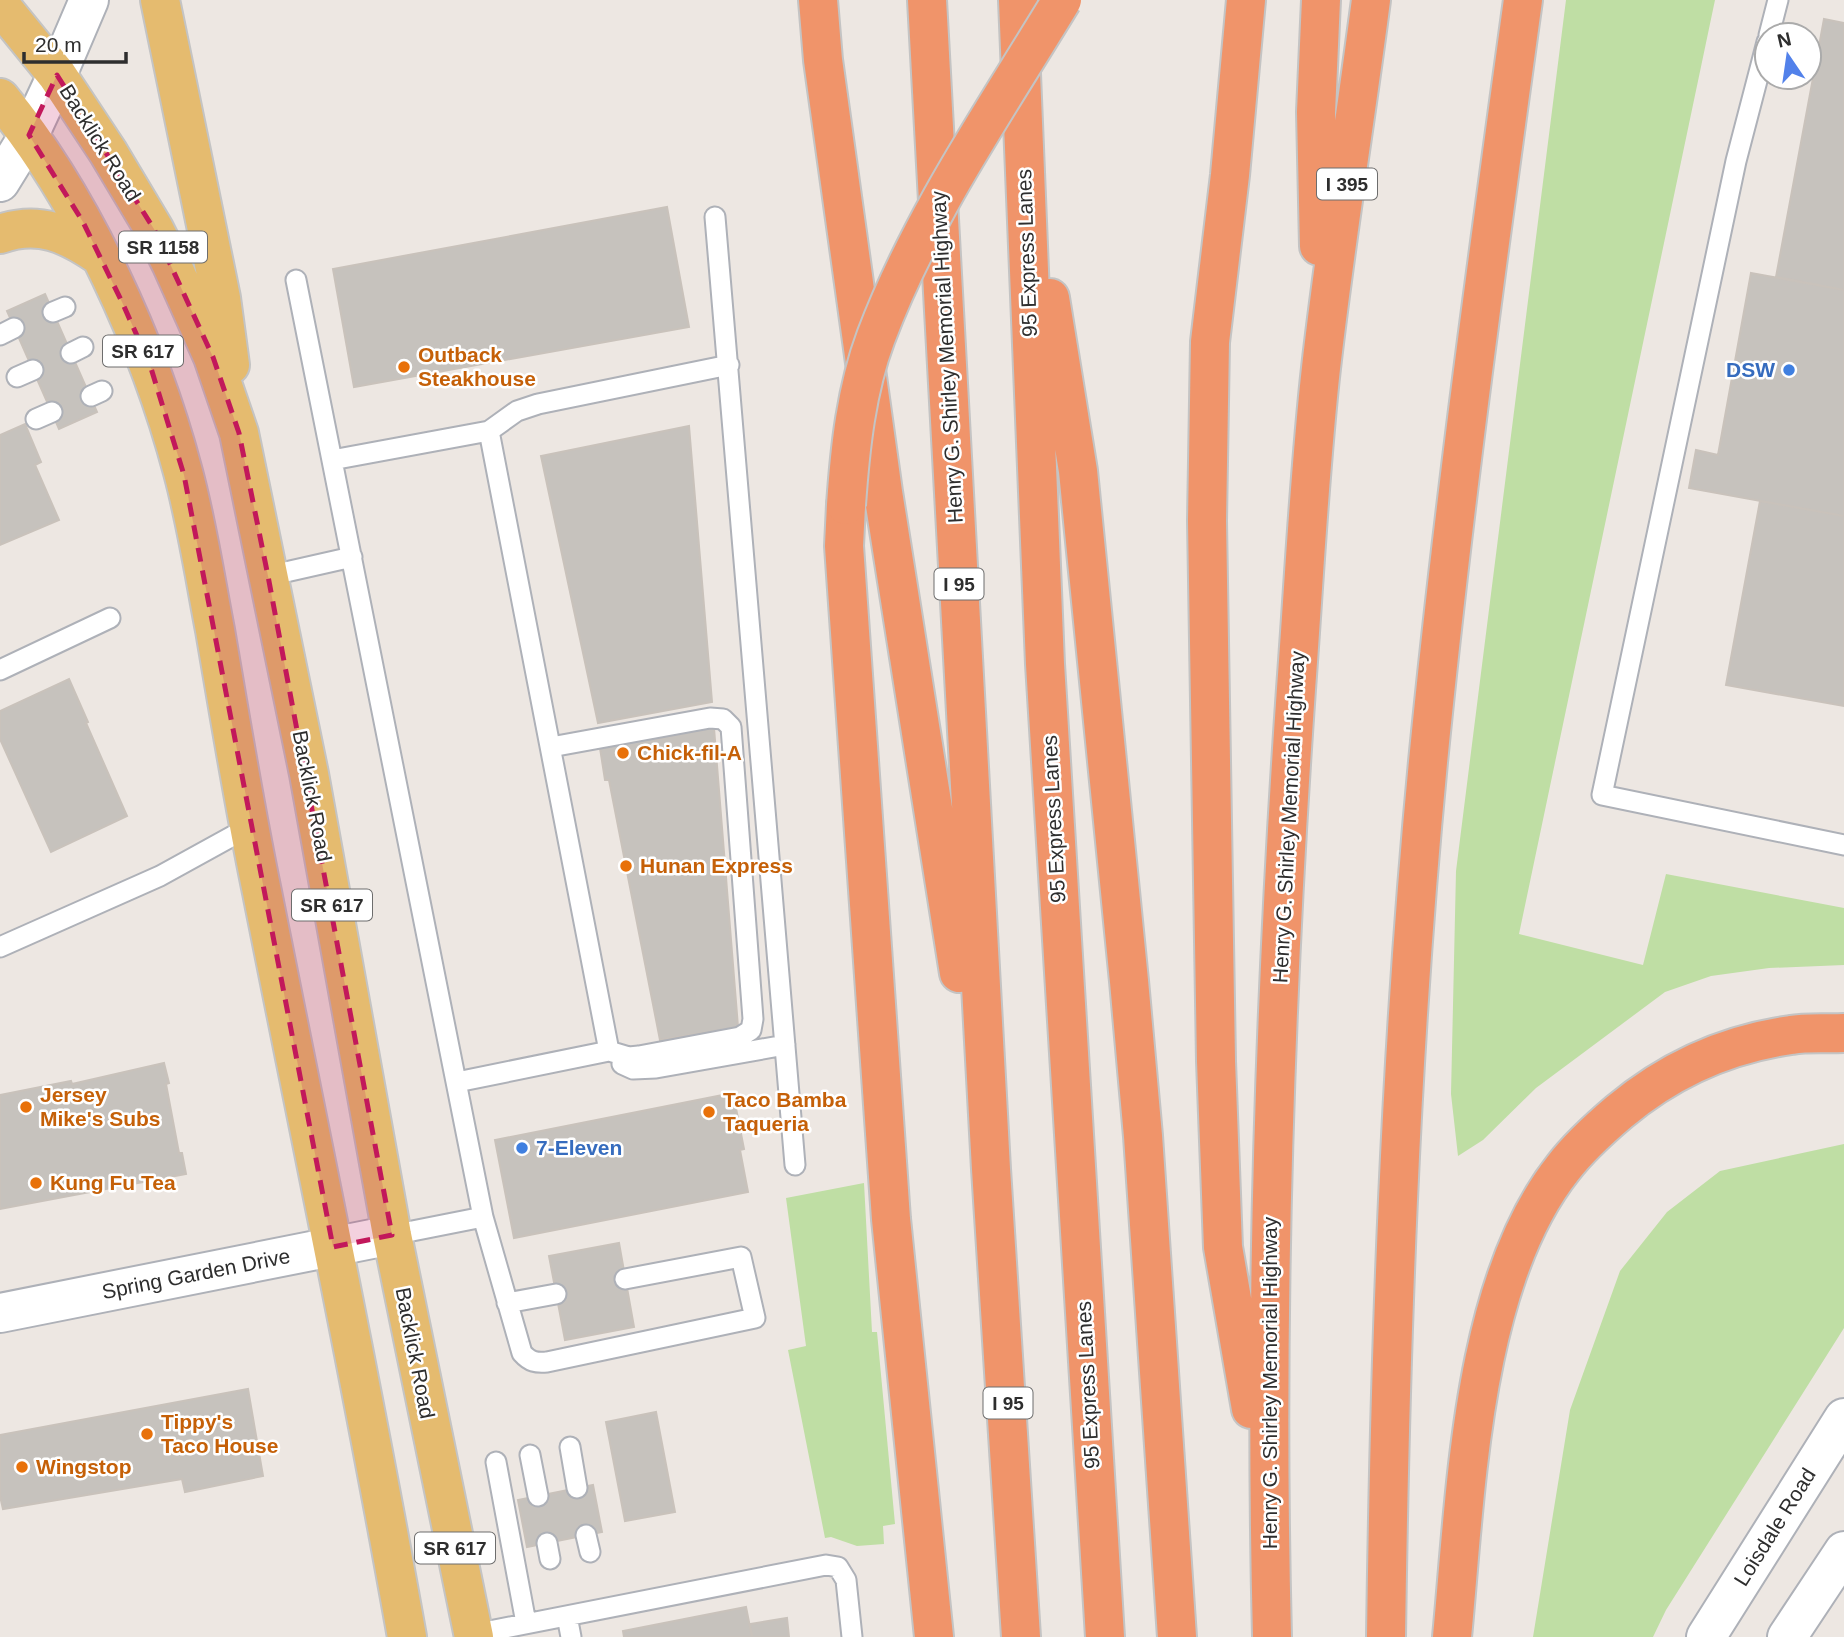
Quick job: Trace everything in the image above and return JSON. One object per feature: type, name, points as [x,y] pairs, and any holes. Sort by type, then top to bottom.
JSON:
[{"type":"highway","points":[[818,0],[835,154],[883,492],[991,1169]]},
{"type":"highway","name":"Henry G. Shirley Memorial Highway","points":[[927,0],[991,1169],[1021,1637]]},
{"type":"highway","name":"95 Express Lanes","points":[[1018,0],[1045,664],[1105,1637]]},
{"type":"highway","points":[[934,1637],[891,1219],[844,545],[846,505],[858,404],[875,339],[903,273],[951,183],[1062,0]]},
{"type":"highway","points":[[1246,0],[1230,175],[1210,342],[1207,521],[1210,747],[1223,1247],[1269,1504]]},
{"type":"highway","points":[[1321,0],[1316,112],[1321,368]]},
{"type":"highway","name":"Henry G. Shirley Memorial Highway","points":[[1272,1637],[1269,1295],[1272,1150],[1288,811],[1321,368],[1371,0]]},
{"type":"highway","points":[[1386,1637],[1388,1456],[1396,1241],[1408,1007],[1428,764],[1454,528],[1523,0]]},
{"type":"highway","points":[[1022,126],[1078,471],[1117,850],[1142,1123],[1177,1637]]},
{"type":"highway","points":[[1452,1637],[1468,1473],[1482,1370],[1513,1259],[1534,1214],[1562,1168],[1597,1131],[1633,1101],[1669,1074],[1706,1056],[1740,1045],[1792,1035],[1844,1033]]},
{"type":"main road","name":"Backlick Road","points":[[0,182],[29,135],[89,0]]},
{"type":"main road","name":"SR 617","points":[[160,0],[221,298],[239,433]]},
{"type":"main road","name":"SR 1158","points":[[0,5],[57,75]]},
{"type":"main road","name":"Backlick Road","points":[[57,75],[108,152],[172,263],[212,357],[239,433],[309,774],[468,1636]]},
{"type":"main road","points":[[0,98],[29,135]]},
{"type":"main road","name":"SR 617","points":[[29,135],[83,222],[100,256],[149,365],[184,475],[207,587],[249,827],[407,1637]]},
{"type":"main road","points":[[0,234],[20,228],[52,230],[68,235],[100,256]]},
{"type":"main road","name":"Spring Garden Drive","points":[[0,1313],[392,1235]]},
{"type":"main road","name":"Loisdale Road","points":[[1706,1637],[1844,1418]]},
{"type":"main road","points":[[1787,1637],[1844,1551]]},
{"type":"lane","points":[[1773,21],[1778,0]]},
{"type":"lane","points":[[1754,91],[1736,161],[1602,795],[1844,845]]},
{"type":"lane","points":[[715,217],[795,1165]]},
{"type":"lane","points":[[296,281],[483,1217],[522,1353],[528,1360],[536,1363],[755,1318],[741,1257],[625,1279]]},
{"type":"lane","points":[[332,460],[489,431],[517,411],[538,404],[729,365]]},
{"type":"lane","points":[[489,431],[609,1051],[625,1067],[640,1070],[785,1045]]},
{"type":"lane","points":[[268,576],[352,557]]},
{"type":"lane","points":[[0,670],[110,618]]},
{"type":"lane","points":[[457,1082],[609,1051],[629,1057],[639,1056],[740,1037],[751,1030],[752,1006],[731,727],[723,719],[710,718],[551,747]]},
{"type":"lane","points":[[0,947],[160,876],[249,827]]},
{"type":"lane","points":[[392,1235],[483,1217]]},
{"type":"lane","points":[[507,1303],[556,1294]]},
{"type":"lane","points":[[570,1447],[578,1488]]},
{"type":"lane","points":[[530,1455],[538,1496]]},
{"type":"lane","points":[[496,1462],[526,1623]]},
{"type":"lane","points":[[468,1636],[826,1564],[838,1567],[846,1580],[852,1637]]},
{"type":"lane","points":[[566,1616],[571,1637]]},
{"type":"highlighted area","points":[[57,75],[154,229],[213,357],[239,433],[392,1235],[333,1247],[184,475],[150,365],[122,302],[83,222],[29,135]]},
{"type":"green space","points":[[1566,0],[1715,0],[1519,934],[1643,965],[1666,874],[1844,908],[1844,965],[1769,968],[1711,976],[1665,992],[1536,1088],[1483,1140],[1458,1156],[1451,1094],[1456,871]]},
{"type":"green space","points":[[1844,1144],[1844,1328],[1666,1610],[1653,1637],[1533,1637],[1570,1410],[1620,1271],[1667,1212],[1720,1171]]},
{"type":"green space","points":[[864,1183],[872,1332],[877,1332],[895,1524],[883,1526],[884,1544],[857,1546],[831,1537],[825,1538],[788,1350],[806,1346],[786,1198]]},
{"type":"building","points":[[1824,19],[1844,23],[1844,290],[1776,277],[1811,91],[1823,91]]},
{"type":"building","points":[[667,207],[689,327],[354,387],[333,269]]},
{"type":"building","name":"DSW","points":[[1751,273],[1844,290],[1844,516],[1689,488],[1696,450],[1718,455]]},
{"type":"building","points":[[45,294],[97,412],[59,429],[7,311]]},
{"type":"building","points":[[25,424],[41,462],[35,465],[59,520],[0,545],[0,435]]},
{"type":"building","points":[[689,426],[712,702],[598,723],[541,456]]},
{"type":"building","points":[[1760,501],[1844,516],[1844,706],[1726,685]]},
{"type":"building","points":[[69,679],[127,816],[51,852],[0,739],[0,711]]},
{"type":"building","points":[[714,728],[738,1027],[660,1040],[609,780],[605,780],[600,748],[654,736],[655,739]]},
{"type":"building","points":[[164,1063],[179,1153],[182,1153],[186,1174],[0,1209],[0,1095],[71,1081],[72,1084]]},
{"type":"building","points":[[733,1093],[744,1149],[740,1150],[748,1192],[514,1238],[495,1140]]},
{"type":"building","points":[[619,1243],[634,1327],[565,1340],[549,1256]]},
{"type":"building","points":[[248,1389],[263,1476],[185,1492],[182,1479],[3,1509],[0,1496],[0,1435]]},
{"type":"building","points":[[656,1412],[675,1512],[625,1521],[606,1422]]},
{"type":"building","points":[[593,1485],[602,1532],[527,1547],[518,1500]]},
{"type":"building","points":[[746,1607],[752,1637],[624,1637],[623,1631]]},
{"type":"building","points":[[787,1618],[789,1637],[752,1637],[750,1624]]},
{"type":"place","name":"Outback Steakhouse","points":[[404,367]]},
{"type":"place","name":"DSW","points":[[1789,370]]},
{"type":"place","name":"Chick-fil-A","points":[[623,753]]},
{"type":"place","name":"Hunan Express","points":[[626,866]]},
{"type":"place","name":"Jersey Mike's Subs","points":[[26,1107]]},
{"type":"place","name":"Taco Bamba Taqueria","points":[[709,1112]]},
{"type":"place","name":"7-Eleven","points":[[522,1148]]},
{"type":"place","name":"Kung Fu Tea","points":[[36,1183]]},
{"type":"place","name":"Tippy's Taco House","points":[[147,1434]]},
{"type":"place","name":"Wingstop","points":[[22,1467]]}]
